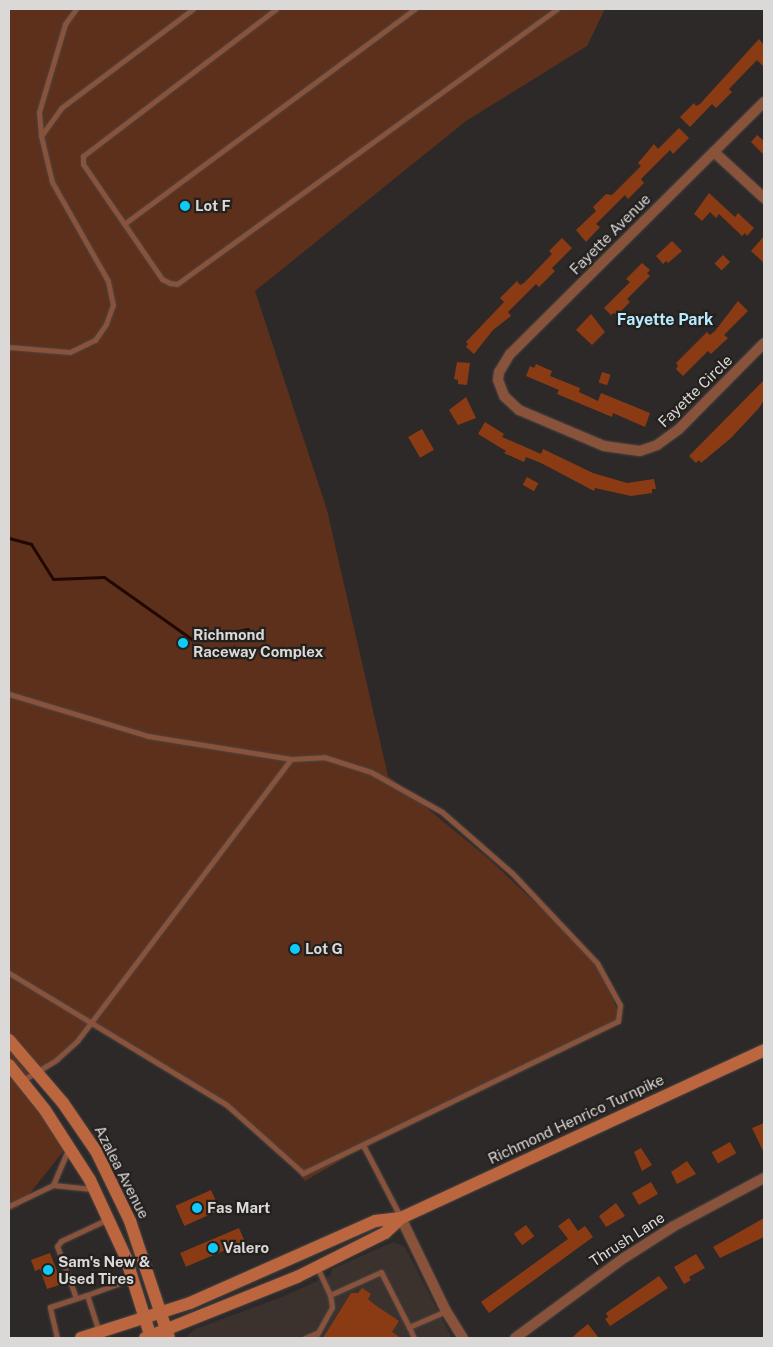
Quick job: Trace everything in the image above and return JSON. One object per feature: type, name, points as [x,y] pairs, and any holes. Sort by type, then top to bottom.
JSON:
[{"type":"main road","name":"Azalea Avenue","points":[[9,1040],[78,1124],[110,1180],[142,1252],[168,1334]]},
{"type":"main road","name":"Richmond Henrico Turnpike","points":[[80,1338],[145,1318],[269,1270],[375,1221],[401,1218],[764,1050]]},
{"type":"main road","points":[[9,1065],[23,1080],[69,1144],[95,1189],[109,1218],[133,1279],[149,1338]]},
{"type":"main road","name":"Richmond Henrico Turnpike","points":[[149,1338],[168,1334],[316,1267],[385,1233],[401,1218]]},
{"type":"street","name":"Fayette Avenue","points":[[504,396],[500,388],[499,372],[510,354],[764,102]]},
{"type":"street","points":[[714,152],[764,198]]},
{"type":"street","name":"Fayette Circle","points":[[504,396],[519,410],[591,441],[620,450],[640,451],[657,446],[678,430],[764,343]]},
{"type":"street","name":"Thrush Lane","points":[[515,1338],[624,1258],[695,1214],[764,1178]]},
{"type":"street","points":[[401,1218],[446,1311],[463,1338]]},
{"type":"lane","points":[[9,347],[70,352],[95,340],[113,304],[108,281],[52,182],[41,136],[39,112],[65,24],[76,9]]},
{"type":"lane","points":[[41,136],[61,108],[193,9]]},
{"type":"lane","points":[[276,9],[84,156],[83,164],[162,279],[177,284],[557,9]]},
{"type":"lane","points":[[124,224],[415,9]]},
{"type":"lane","points":[[9,694],[148,736],[291,759],[324,757],[371,772],[442,812],[512,873],[597,963],[620,1005],[618,1021],[303,1173],[227,1105],[92,1021],[9,973]]},
{"type":"lane","points":[[23,1080],[66,1051],[92,1021],[291,759]]},
{"type":"lane","points":[[53,1185],[65,1162],[69,1144]]},
{"type":"lane","points":[[363,1145],[401,1218]]},
{"type":"lane","points":[[9,1206],[53,1185],[95,1189]]},
{"type":"lane","points":[[76,1298],[57,1246],[61,1241],[109,1218]]},
{"type":"lane","points":[[305,1338],[316,1335],[332,1307],[330,1295],[316,1267]]},
{"type":"lane","points":[[330,1295],[380,1272],[414,1338]]},
{"type":"lane","points":[[57,1338],[50,1307],[133,1279]]},
{"type":"lane","points":[[86,1295],[99,1332]]},
{"type":"lane","points":[[409,1328],[446,1311]]},
{"type":"shaded area","name":"Richmond Raceway Complex","points":[[9,9],[605,9],[587,46],[466,121],[255,291],[327,510],[388,776],[489,859],[559,925],[605,975],[621,1022],[350,1155],[305,1181],[271,1143],[227,1105],[92,1021],[66,1051],[23,1080],[69,1144],[19,1207],[9,1211]]},
{"type":"shaded area","points":[[393,1242],[405,1247],[452,1338],[185,1338],[195,1329],[282,1297],[331,1275],[332,1269]]},
{"type":"building","points":[[759,39],[764,45],[764,67],[757,60],[729,89],[732,92],[716,108],[712,104],[690,127],[680,117],[694,103],[696,106],[700,104]]},
{"type":"building","points":[[679,128],[689,138],[673,154],[670,150],[641,179],[644,183],[628,199],[625,195],[596,224],[600,227],[586,242],[576,230],[596,211],[593,207],[606,194],[612,195],[641,166],[638,163],[654,144],[658,149]]},
{"type":"building","points":[[757,135],[764,141],[764,155],[751,142]]},
{"type":"building","points":[[709,193],[735,217],[738,213],[754,228],[747,236],[745,233],[742,236],[719,214],[716,218],[710,212],[702,221],[694,214]]},
{"type":"building","points":[[764,236],[764,263],[751,251]]},
{"type":"building","points":[[562,238],[572,248],[552,268],[555,271],[539,287],[536,284],[508,312],[511,316],[493,330],[474,354],[466,347],[468,344],[466,342],[504,302],[500,298],[517,281],[520,285],[524,283],[552,254],[549,251]]},
{"type":"building","points":[[672,241],[682,251],[668,263],[666,261],[663,264],[656,256]]},
{"type":"building","points":[[723,255],[730,262],[722,271],[715,263]]},
{"type":"building","points":[[642,263],[650,270],[647,273],[650,276],[627,299],[630,302],[617,315],[614,313],[611,315],[604,308],[630,282],[626,279]]},
{"type":"building","points":[[738,301],[748,311],[724,335],[728,338],[711,354],[708,351],[683,376],[676,369],[678,366],[676,363],[707,332],[710,335],[715,331]]},
{"type":"building","points":[[591,314],[605,332],[592,345],[576,330]]},
{"type":"building","points":[[457,362],[470,363],[467,385],[458,384],[458,380],[454,379]]},
{"type":"building","points":[[536,364],[552,371],[550,376],[580,388],[579,392],[598,401],[601,393],[650,413],[645,427],[613,413],[612,417],[557,394],[559,390],[526,376],[530,366],[534,368]]},
{"type":"building","points":[[602,372],[611,375],[607,385],[599,382]]},
{"type":"building","points":[[764,380],[764,400],[759,408],[731,438],[701,463],[699,460],[696,463],[689,456]]},
{"type":"building","points":[[466,397],[476,418],[458,425],[449,410]]},
{"type":"building","points":[[485,422],[504,434],[502,437],[541,454],[543,449],[593,473],[627,483],[654,479],[656,489],[652,489],[652,493],[631,496],[595,488],[594,491],[541,463],[526,457],[524,462],[504,453],[506,451],[478,434]]},
{"type":"building","points":[[422,429],[434,450],[420,458],[408,437]]},
{"type":"building","points":[[527,477],[538,483],[534,491],[523,485]]},
{"type":"building","points":[[764,1123],[764,1153],[752,1128]]},
{"type":"building","points":[[730,1142],[736,1153],[718,1164],[712,1152]]},
{"type":"building","points":[[641,1148],[652,1165],[642,1171],[634,1152]]},
{"type":"building","points":[[687,1161],[696,1174],[677,1184],[671,1172]]},
{"type":"building","points":[[651,1182],[658,1194],[639,1205],[632,1193]]},
{"type":"building","name":"Fas Mart","points":[[211,1190],[220,1210],[184,1226],[175,1206]]},
{"type":"building","points":[[616,1203],[625,1216],[606,1227],[599,1216]]},
{"type":"building","points":[[569,1218],[578,1231],[585,1226],[593,1237],[489,1313],[481,1302],[568,1239],[558,1226]]},
{"type":"building","points":[[764,1218],[764,1237],[720,1258],[713,1247]]},
{"type":"building","points":[[526,1225],[534,1236],[522,1245],[514,1234]]},
{"type":"building","name":"Valero","points":[[239,1228],[245,1242],[186,1267],[180,1253]]},
{"type":"building","name":"Sam's New & Used Tires","points":[[50,1253],[62,1284],[47,1289],[40,1269],[35,1271],[31,1260]]},
{"type":"building","points":[[696,1254],[705,1268],[689,1277],[691,1280],[684,1284],[674,1267]]},
{"type":"building","points":[[659,1276],[668,1288],[610,1326],[605,1319],[608,1317],[606,1313]]},
{"type":"building","points":[[362,1288],[371,1294],[368,1299],[399,1321],[392,1332],[401,1338],[323,1338],[351,1293],[358,1293]]},
{"type":"building","points":[[588,1324],[599,1338],[572,1338],[578,1332]]},
{"type":"waterway","points":[[9,538],[31,544],[53,579],[104,577],[193,640],[248,629]]},
{"type":"place","name":"Lot F","points":[[185,206]]},
{"type":"place","name":"Richmond Raceway Complex","points":[[183,643]]},
{"type":"place","name":"Lot G","points":[[295,949]]},
{"type":"place","name":"Fas Mart","points":[[197,1208]]},
{"type":"place","name":"Valero","points":[[213,1248]]},
{"type":"place","name":"Sam's New & Used Tires","points":[[48,1270]]},
{"type":"district","name":"Fayette Park","points":[[665,320]]}]
